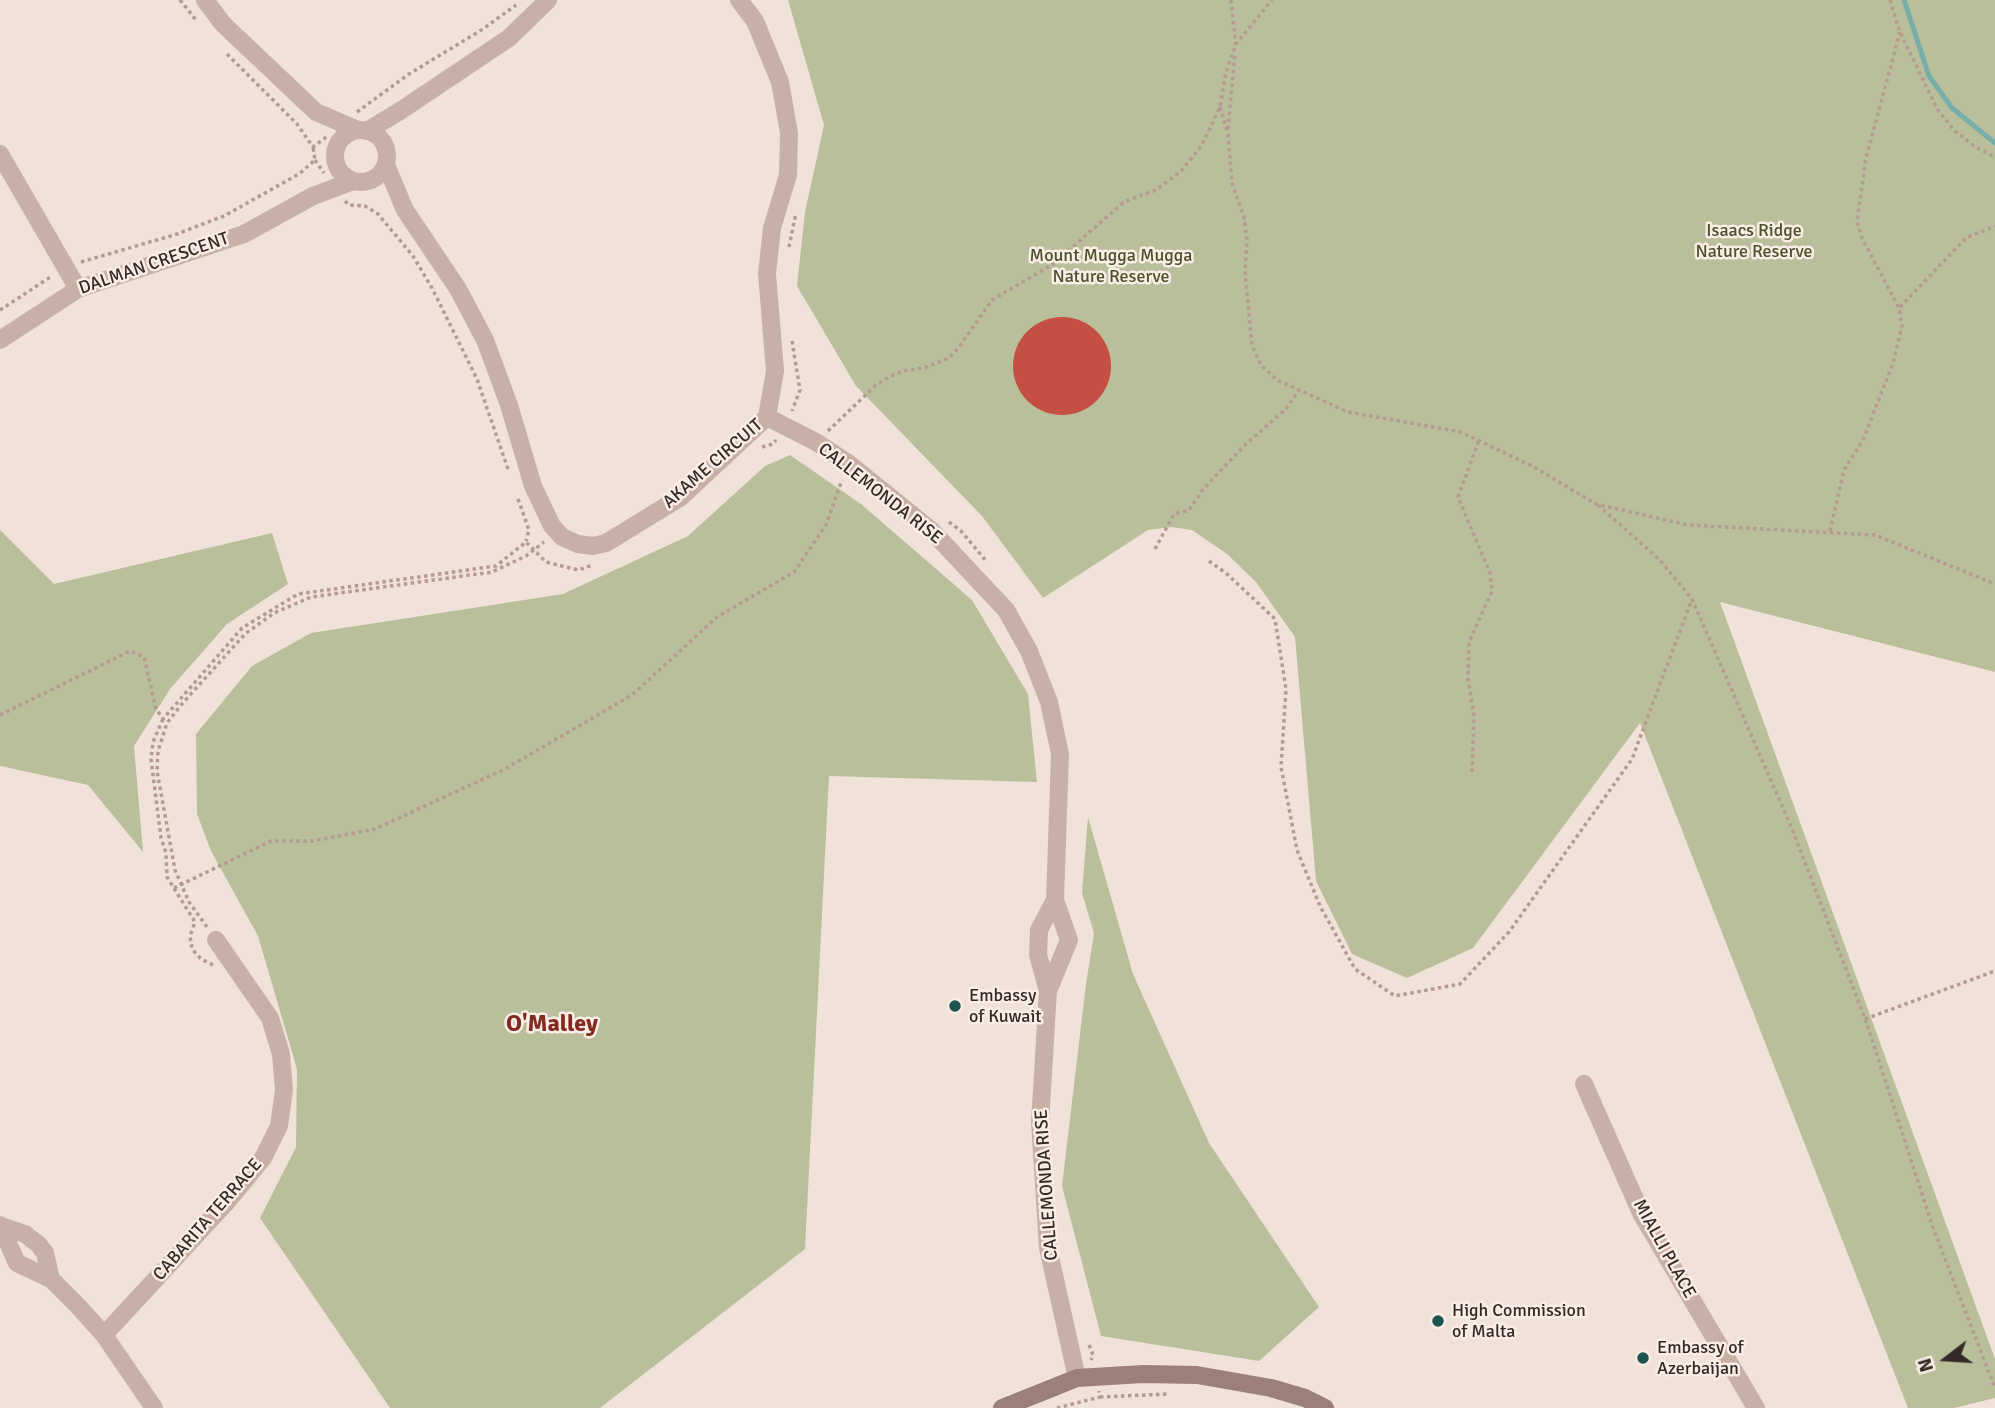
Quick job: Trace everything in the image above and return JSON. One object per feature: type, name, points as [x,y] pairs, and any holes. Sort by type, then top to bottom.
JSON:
[{"type":"street","points":[[205,0],[223,24],[316,112],[375,134],[386,156],[405,210],[458,289],[485,340],[509,405],[533,486],[544,512],[557,532]]},
{"type":"street","points":[[325,174],[328,148],[356,128],[400,111],[509,38],[548,0]]},
{"type":"street","name":"AKAME CIRCUIT","points":[[557,532],[578,544],[593,546],[606,543],[681,497],[767,417],[775,371],[767,274],[772,228],[788,176],[789,132],[780,82],[755,21],[739,0]]},
{"type":"street","points":[[361,182],[377,178],[400,111]]},
{"type":"street","points":[[316,112],[328,148],[341,173],[361,182],[405,210]]},
{"type":"street","points":[[0,154],[78,289]]},
{"type":"street","name":"DALMAN CRESCENT","points":[[0,340],[78,289],[244,234],[313,196],[325,174],[361,182]]},
{"type":"street","name":"CALLEMONDA RISE","points":[[767,417],[787,418],[822,437],[848,463],[931,530],[961,560],[1006,610],[1029,651],[1049,702],[1060,754],[1055,900],[1069,940],[1048,991],[1040,1122],[1048,1248],[1086,1377]]},
{"type":"street","name":"CALLEMONDA RISE","points":[[1048,991],[1038,955],[1039,930],[1055,900]]},
{"type":"street","name":"CABARITA TERRACE","points":[[104,1335],[225,1204],[263,1158],[279,1126],[284,1090],[281,1054],[270,1018],[216,940]]},
{"type":"street","name":"MIALLI PLACE","points":[[1584,1084],[1642,1215],[1756,1408]]},
{"type":"street","points":[[1,1225],[25,1234],[39,1245],[45,1253],[51,1279]]},
{"type":"street","points":[[1,1225],[17,1263],[51,1279],[104,1335],[154,1408]]},
{"type":"street","points":[[1002,1408],[1086,1377],[1197,1375],[1271,1388],[1305,1398],[1325,1408]]},
{"type":"path","points":[[180,0],[203,28]]},
{"type":"path","points":[[511,478],[477,379],[432,288],[412,256],[378,214],[365,206],[349,205],[325,174],[328,148],[356,128],[409,74],[483,29],[523,0]]},
{"type":"path","points":[[1231,0],[1236,44],[1228,134],[1232,183],[1244,217],[1247,240],[1245,272],[1252,345],[1262,365],[1277,380],[1348,412],[1461,432],[1532,466],[1596,504],[1659,559],[1692,599],[1793,831],[1865,1019],[1932,1225],[1995,1388]]},
{"type":"path","points":[[822,437],[876,385],[889,377],[948,358],[960,348],[992,300],[1053,264],[1124,202],[1156,190],[1174,177],[1202,145],[1220,107],[1226,72],[1236,44],[1272,0]]},
{"type":"path","points":[[1890,0],[1900,32],[1937,109],[1954,130],[1995,157]]},
{"type":"path","points":[[1830,531],[1844,470],[1863,440],[1892,363],[1902,326],[1899,308],[1862,238],[1857,221],[1867,158],[1900,32]]},
{"type":"path","points":[[220,47],[297,124],[328,148]]},
{"type":"path","points":[[1220,107],[1228,134]]},
{"type":"path","points":[[0,310],[79,262],[174,235],[224,216],[299,174],[325,174]]},
{"type":"path","points":[[789,249],[797,212]]},
{"type":"path","points":[[1899,308],[1966,238],[1995,226]]},
{"type":"path","points":[[760,447],[773,444],[800,390],[792,341]]},
{"type":"path","points":[[1155,549],[1174,514],[1189,510],[1204,488],[1286,409],[1299,390]]},
{"type":"path","points":[[787,418],[803,418]]},
{"type":"path","points":[[822,437],[837,438]]},
{"type":"path","points":[[1472,772],[1474,716],[1468,679],[1469,642],[1492,591],[1490,573],[1458,497],[1479,440]]},
{"type":"path","points":[[174,888],[271,841],[312,841],[375,829],[505,769],[632,695],[717,617],[794,572],[826,525],[848,463]]},
{"type":"path","points":[[215,967],[201,959],[192,949],[190,936],[195,922],[167,877],[166,853],[151,759],[153,742],[163,719],[242,628],[298,594],[496,566],[526,542],[529,530],[515,491]]},
{"type":"path","points":[[1596,504],[1688,525],[1875,535],[1995,584]]},
{"type":"path","points":[[940,515],[961,531],[988,562]]},
{"type":"path","points":[[216,940],[189,902],[175,870],[157,771],[158,751],[167,723],[245,634],[274,613],[311,597],[492,572],[533,550],[557,532]]},
{"type":"path","points":[[526,542],[545,562],[579,570],[602,562]]},
{"type":"path","points":[[1209,561],[1227,574],[1275,619],[1286,689],[1281,767],[1297,850],[1320,906],[1356,969],[1395,996],[1460,984],[1509,932],[1632,759],[1692,599]]},
{"type":"path","points":[[0,715],[130,651],[144,657],[156,709],[163,719]]},
{"type":"path","points":[[1865,1019],[1995,971]]},
{"type":"path","points":[[1088,1343],[1093,1355],[1086,1377],[1100,1397]]},
{"type":"path","points":[[1057,1408],[1100,1397],[1170,1394]]},
{"type":"green space","name":"Mount Mugga Mugga Nature Reserve","points":[[788,0],[1995,0],[1995,672],[1720,602],[1995,1359],[1995,1398],[1954,1408],[1908,1408],[1640,723],[1473,948],[1407,978],[1352,954],[1316,881],[1295,637],[1256,582],[1227,554],[1192,530],[1171,527],[1148,530],[1043,598],[982,516],[856,386],[797,286],[805,212],[824,125]]},
{"type":"green space","points":[[790,455],[861,504],[972,600],[1028,694],[1037,782],[829,776],[805,1249],[600,1408],[390,1408],[260,1218],[296,1147],[297,1069],[258,936],[211,851],[197,814],[196,734],[252,666],[311,633],[563,594],[688,536],[765,466]]},
{"type":"green space","points":[[0,530],[54,584],[272,533],[288,584],[227,624],[170,689],[134,746],[143,852],[88,785],[0,766]]},
{"type":"green space","points":[[1088,817],[1133,974],[1209,1143],[1319,1307],[1259,1361],[1101,1336],[1062,1186],[1094,933],[1082,893]]},
{"type":"building","points":[[1062,317],[1081,321],[1097,331],[1107,347],[1111,366],[1107,385],[1097,401],[1081,411],[1062,415],[1043,411],[1027,401],[1017,385],[1013,366],[1017,347],[1027,331],[1043,321]]},
{"type":"waterway","points":[[1904,0],[1929,76],[1952,108],[1995,143]]},
{"type":"place","name":"Embassy of Kuwait","points":[[955,1006]]},
{"type":"place","name":"High Commission of Malta","points":[[1438,1321]]},
{"type":"place","name":"Embassy of Azerbaijan","points":[[1643,1358]]},
{"type":"district","name":"O'Malley","points":[[552,1025]]},
{"type":"park label","name":"Isaacs Ridge Nature Reserve","points":[[1754,241]]}]
